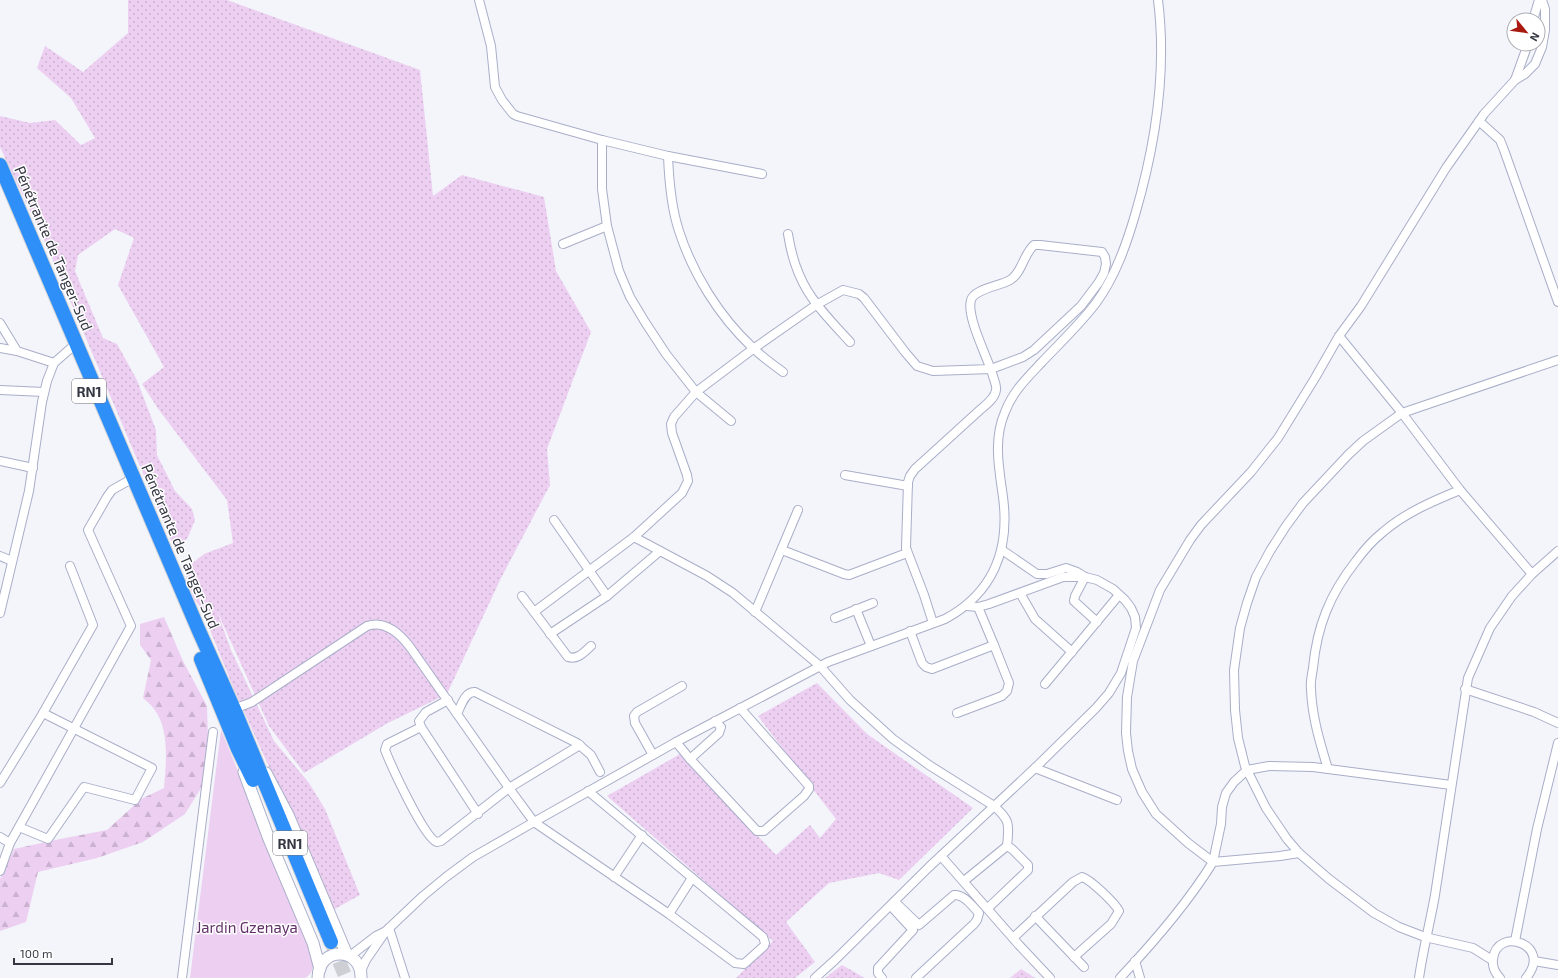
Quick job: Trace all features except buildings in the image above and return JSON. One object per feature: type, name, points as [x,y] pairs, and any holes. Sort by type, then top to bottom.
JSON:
[{"type":"highway","name":"Pénétrante de Tanger-Sud","points":[[0,164],[244,747]]},
{"type":"highway","name":"Pénétrante de Tanger-Sud","points":[[0,184],[128,481],[167,564]]},
{"type":"highway","name":"Pénétrante de Tanger-Sud","points":[[182,600],[234,709],[252,776],[327,944]]},
{"type":"street","points":[[479,0],[491,46],[495,87],[502,100],[513,114],[602,140],[668,156],[762,174]]},
{"type":"street","points":[[361,975],[366,960],[388,929],[423,896],[473,857],[676,742],[820,666],[945,619],[967,606],[980,591],[991,576],[1002,550],[1005,518],[998,439],[1004,413],[1013,395],[1028,375],[1083,318],[1104,292],[1118,265],[1139,201],[1154,134],[1158,100],[1161,38],[1158,0]]},
{"type":"street","points":[[1536,12],[1541,0]]},
{"type":"street","points":[[1299,853],[1213,862],[1188,843],[1156,814],[1142,792],[1132,769],[1128,751],[1126,733],[1127,697],[1133,661],[1160,590],[1190,540],[1201,525],[1250,472],[1278,438],[1339,336],[1365,300],[1446,168],[1491,105],[1515,80],[1529,70],[1539,55],[1546,20],[1545,9],[1541,0]]},
{"type":"street","points":[[1515,80],[1526,52]]},
{"type":"street","points":[[1479,121],[1500,140],[1558,302]]},
{"type":"street","points":[[602,140],[602,189],[607,226],[619,271],[630,297],[666,354],[696,392],[731,421]]},
{"type":"street","points":[[668,156],[672,198],[679,231],[701,280],[736,330],[753,348],[783,372]]},
{"type":"street","points":[[562,244],[607,226]]},
{"type":"street","points":[[788,234],[790,251],[806,290],[816,305],[850,342]]},
{"type":"street","points":[[534,612],[634,537],[682,493],[688,481],[672,433],[671,424],[674,417],[696,392],[753,348],[816,305],[843,290],[859,294],[864,298],[917,366],[933,371],[991,369],[1023,357],[1034,350],[1081,306],[1104,273],[1106,264],[1105,257],[1102,252],[1048,245],[1034,245],[1026,255],[1019,271],[1013,277],[974,294],[970,305],[971,315],[991,369],[996,389],[994,396],[981,410],[915,469],[908,479],[905,535],[907,553],[920,583],[933,623]]},
{"type":"street","points":[[0,323],[17,351]]},
{"type":"street","points":[[1339,336],[1402,413],[1460,490],[1532,574]]},
{"type":"street","points":[[0,348],[17,351],[54,363]]},
{"type":"street","points":[[0,613],[33,468],[44,392],[54,363],[71,348]]},
{"type":"street","points":[[1492,960],[1473,948],[1425,937],[1399,927],[1374,913],[1329,879],[1299,853],[1287,839],[1266,808],[1247,770],[1238,738],[1235,710],[1234,670],[1240,628],[1256,577],[1270,551],[1303,503],[1358,446],[1402,413],[1558,360]]},
{"type":"street","points":[[0,390],[44,392]]},
{"type":"street","points":[[0,461],[33,468]]},
{"type":"street","points":[[845,475],[908,486]]},
{"type":"street","points":[[0,871],[10,843],[131,626],[88,530],[106,497],[112,490],[128,481]]},
{"type":"street","points":[[1328,769],[1314,721],[1311,688],[1317,636],[1330,601],[1346,574],[1367,546],[1383,532],[1399,520],[1434,501],[1460,490]]},
{"type":"street","points":[[755,612],[798,510]]},
{"type":"street","points":[[554,520],[607,596]]},
{"type":"street","points":[[634,537],[733,593],[820,666],[850,700],[894,739],[928,765],[994,806],[1002,813],[1009,826],[1007,846],[964,881]]},
{"type":"street","points":[[782,550],[849,575],[907,553]]},
{"type":"street","points":[[1002,550],[1037,574],[1047,574],[1066,568],[1085,577]]},
{"type":"street","points":[[550,634],[607,596],[660,551]]},
{"type":"street","points":[[1419,978],[1425,937],[1433,907],[1465,689],[1474,663],[1490,628],[1512,596],[1532,574],[1558,551]]},
{"type":"street","points":[[0,556],[12,561]]},
{"type":"street","points":[[0,783],[43,714],[93,625],[70,566]]},
{"type":"street","points":[[815,978],[1096,708],[1109,693],[1121,673],[1136,628],[1135,617],[1131,608],[1113,589],[1097,580],[1085,577],[1064,577],[978,607],[967,606]]},
{"type":"street","points":[[1085,577],[1074,601],[1097,622]]},
{"type":"street","points":[[1020,593],[1035,619],[1072,652]]},
{"type":"street","points":[[1045,684],[1119,595]]},
{"type":"street","points":[[522,596],[568,657],[576,657],[591,646]]},
{"type":"street","points":[[835,618],[873,603]]},
{"type":"street","points":[[957,713],[1002,696],[1008,691],[1009,683],[978,607]]},
{"type":"street","points":[[856,609],[871,646]]},
{"type":"street","points":[[234,709],[252,702],[363,628],[377,624],[388,627],[406,641],[534,822],[669,914],[735,963],[740,965],[744,964],[764,946],[765,943],[763,937],[588,791]]},
{"type":"street","points":[[910,631],[922,663],[926,667],[932,669],[994,645]]},
{"type":"street","points":[[653,755],[635,722],[634,716],[638,712],[682,686]]},
{"type":"street","points":[[1465,689],[1534,712],[1558,723]]},
{"type":"street","points":[[457,714],[467,695],[470,692],[474,692],[580,745],[590,755],[600,772]]},
{"type":"street","points":[[448,700],[426,712],[419,721],[421,727],[478,814]]},
{"type":"street","points":[[676,742],[757,831],[764,831],[804,796],[809,789],[807,782],[740,708]]},
{"type":"street","points":[[19,828],[48,839],[84,787],[135,800],[152,768],[43,714]]},
{"type":"street","points":[[690,759],[719,733],[721,727],[715,721]]},
{"type":"street","points":[[421,727],[387,744],[385,748],[419,821],[431,840],[437,842],[441,841],[478,814],[509,788],[580,745]]},
{"type":"street","points":[[182,978],[213,732]]},
{"type":"street","points":[[1515,941],[1537,829],[1558,743]]},
{"type":"street","points":[[244,747],[266,772],[281,801],[348,956]]},
{"type":"street","points":[[244,747],[240,762],[262,820],[313,943],[318,975]]},
{"type":"street","points":[[1120,978],[1200,884],[1213,862],[1221,824],[1222,807],[1226,793],[1234,782],[1247,770],[1269,766],[1328,769],[1451,785]]},
{"type":"street","points":[[1035,768],[1117,800]]},
{"type":"street","points":[[614,877],[642,835]]},
{"type":"street","points":[[0,837],[10,843]]},
{"type":"street","points":[[988,908],[1028,870],[1028,865],[1012,848],[1007,846]]},
{"type":"street","points":[[941,856],[1050,978]]},
{"type":"street","points":[[1013,938],[1073,882],[1082,877],[1086,878],[1118,908],[1119,911],[1118,915],[1111,924],[1074,957]]},
{"type":"street","points":[[669,914],[692,878]]},
{"type":"street","points":[[893,904],[919,925],[954,895],[961,896],[979,913],[974,924],[916,978]]},
{"type":"street","points":[[882,978],[878,973],[878,968],[914,930],[893,904]]},
{"type":"street","points":[[1035,916],[1084,967]]},
{"type":"street","points":[[348,956],[388,929]]},
{"type":"street","points":[[388,929],[405,978]]},
{"type":"street","points":[[1500,978],[1496,974],[1493,967],[1492,960],[1494,954],[1502,944],[1515,941],[1526,945],[1530,950],[1534,961],[1532,970],[1526,978]]},
{"type":"street","points":[[318,975],[322,964],[329,957],[339,954],[348,956],[357,962],[361,975]]},
{"type":"street","points":[[1534,961],[1558,965]]},
{"type":"street","points":[[1135,962],[1140,978]]},
{"type":"green space","points":[[128,0],[227,0],[420,70],[433,196],[462,175],[544,197],[556,271],[591,332],[547,449],[550,485],[501,578],[447,694],[386,724],[304,773],[269,726],[217,611],[231,650],[274,741],[309,783],[325,809],[360,895],[333,910],[234,689],[201,608],[194,599],[184,570],[204,554],[233,543],[227,500],[159,410],[142,384],[164,367],[118,285],[134,238],[115,229],[78,255],[75,271],[103,338],[117,344],[137,380],[156,430],[157,455],[175,491],[192,509],[195,520],[188,537],[176,552],[50,253],[0,147],[0,116],[30,123],[55,120],[81,145],[95,138],[71,98],[37,68],[45,46],[83,72],[128,33]]},
{"type":"green space","points":[[164,617],[183,661],[207,706],[211,772],[185,814],[143,842],[97,858],[38,872],[26,922],[0,931],[0,879],[14,849],[107,830],[141,799],[164,788],[166,758],[165,737],[159,717],[153,708],[143,698],[151,660],[140,645],[140,624]]},
{"type":"green space","points":[[817,683],[867,734],[973,808],[899,880],[879,873],[829,883],[786,922],[815,962],[795,978],[736,978],[773,941],[607,796],[680,754],[776,855],[810,825],[820,838],[836,819],[758,716]]},
{"type":"green space","name":"Jardin Gzenaya","points":[[221,730],[315,958],[311,972],[305,978],[190,978]]},
{"type":"green space","points":[[842,965],[865,978],[825,978]]},
{"type":"green space","points":[[1021,969],[1035,978],[1010,978]]},
{"type":"tunnel","points":[[331,942],[346,978]]}]
